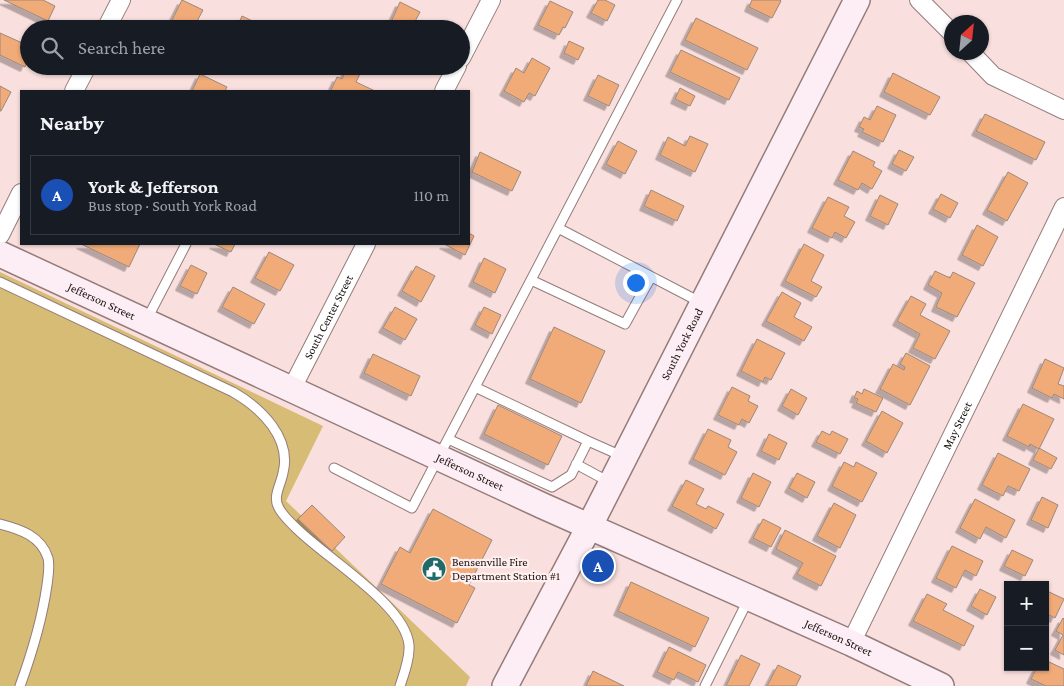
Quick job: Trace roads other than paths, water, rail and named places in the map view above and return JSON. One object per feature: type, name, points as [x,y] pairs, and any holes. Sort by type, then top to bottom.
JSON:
[{"type":"street","points":[[111,20],[121,0]]},
{"type":"street","points":[[470,41],[491,0]]},
{"type":"street","name":"South York Road","points":[[505,686],[589,527],[857,0]]},
{"type":"street","points":[[918,0],[944,26]]},
{"type":"street","points":[[978,60],[993,76],[1064,110]]},
{"type":"street","points":[[75,90],[82,75]]},
{"type":"street","points":[[445,90],[452,75]]},
{"type":"street","points":[[0,235],[20,196]]},
{"type":"street","name":"May Street","points":[[851,643],[1064,207]]},
{"type":"street","name":"South Center Street","points":[[291,390],[365,245]]},
{"type":"street","name":"Jefferson Street","points":[[0,254],[291,390],[443,448],[548,496],[589,527],[851,643],[941,686]]},
{"type":"lane","points":[[334,468],[412,508],[677,0]]},
{"type":"lane","points":[[558,228],[703,304]]},
{"type":"lane","points":[[146,321],[185,245]]},
{"type":"lane","points":[[531,280],[626,324],[652,277]]},
{"type":"lane","points":[[0,282],[233,392],[248,400],[258,410],[276,432],[284,450],[284,470],[276,500],[278,508],[304,536],[383,602],[403,625],[410,648],[400,686]]},
{"type":"lane","points":[[475,387],[624,457]]},
{"type":"lane","points":[[548,496],[571,474],[588,441]]},
{"type":"lane","points":[[576,464],[611,483]]},
{"type":"lane","points":[[0,524],[29,534],[45,553],[49,565],[36,641],[20,686]]},
{"type":"lane","points":[[705,686],[750,598]]},
{"type":"place","name":"York & Jefferson","points":[[598,566]]},
{"type":"place","name":"Bensenville Fire Department Station #1","points":[[434,569]]}]
